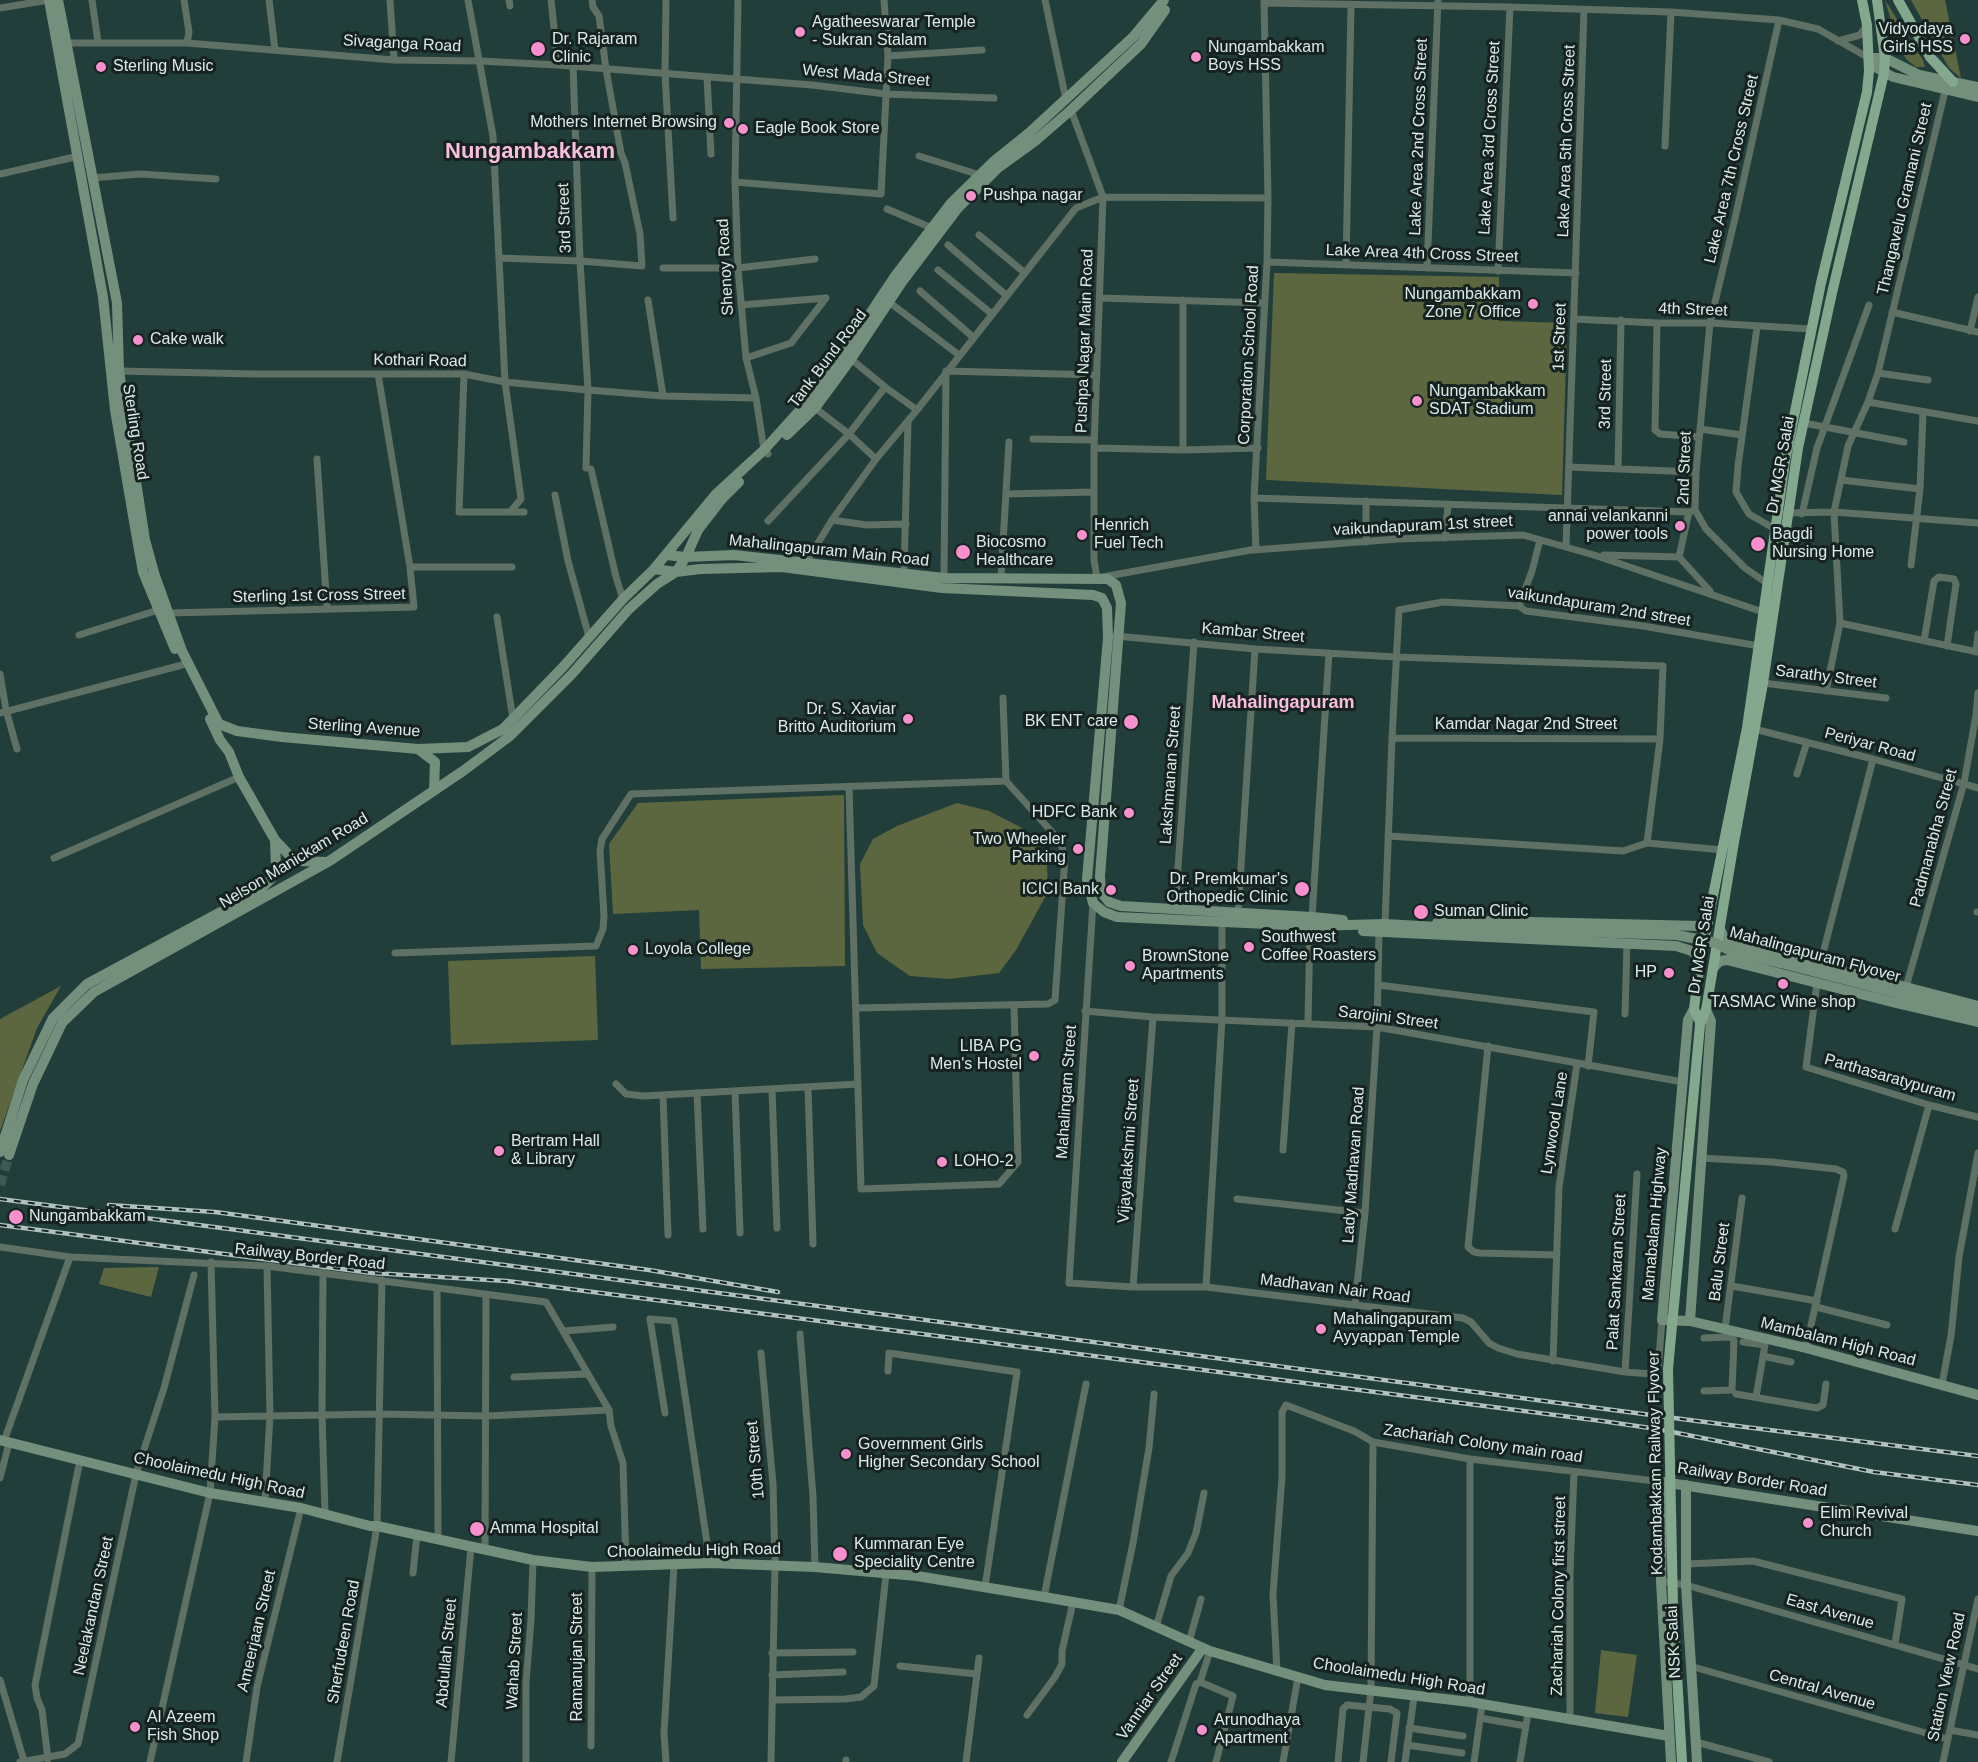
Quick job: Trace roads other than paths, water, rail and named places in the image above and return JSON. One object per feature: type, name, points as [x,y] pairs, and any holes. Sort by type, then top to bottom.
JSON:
[{"type":"main road","name":"Sterling Road","points":[[49,0],[62,43],[117,303],[119,371],[145,540],[163,612],[182,665],[220,740],[229,752],[239,777],[275,840]]},
{"type":"main road","name":"Sterling Road","points":[[58,0],[79,156],[103,297],[116,410],[143,572],[219,724]]},
{"type":"main road","name":"Dr MGR Salai","points":[[1706,1010],[1763,683],[1783,512],[1785,461],[1821,283],[1868,92],[1867,25],[1862,0]]},
{"type":"main road","name":"Dr MGR Salai","points":[[1694,1009],[1700,960],[1747,728],[1775,529],[1783,512],[1884,73],[1885,58],[1878,0]]},
{"type":"main road","name":"Tank Bund Road","points":[[506,733],[572,674],[629,609],[657,584],[676,572],[686,557],[698,530],[722,499],[766,452],[808,401],[844,353],[895,276],[951,203],[983,177],[1133,37],[1164,1]]},
{"type":"main road","name":"Tank Bund Road","points":[[506,733],[513,719],[623,598],[654,569],[716,494],[815,408],[889,302],[983,177],[1034,142],[1141,44],[1164,1]]},
{"type":"main road","points":[[1897,2],[1930,57],[1953,82]]},
{"type":"main road","points":[[1869,58],[1885,58],[1919,75],[1978,87]]},
{"type":"main road","points":[[1869,58],[1884,73],[1903,81],[1978,97]]},
{"type":"main road","name":"Mahalingapuram Main Road","points":[[666,555],[686,557],[734,555],[807,561],[944,578],[1097,579]]},
{"type":"main road","name":"Mahalingapuram Main Road","points":[[654,569],[676,572],[700,569],[782,567],[942,588],[1093,595]]},
{"type":"main road","points":[[1311,921],[1222,917],[1117,917],[1104,912],[1094,903],[1087,879],[1114,636],[1121,603],[1116,585],[1108,579],[1097,579],[1093,595],[1102,598],[1114,636],[1100,876],[1101,892],[1109,902],[1121,906],[1175,910],[1222,917],[1238,913],[1381,927],[1676,946],[1692,951],[1700,960]]},
{"type":"main road","name":"Sterling Avenue","points":[[219,724],[237,731],[418,748],[468,747],[506,733]]},
{"type":"main road","points":[[229,752],[239,737],[259,733]]},
{"type":"main road","name":"Nelson Manickam Road","points":[[84,995],[328,862],[464,771],[506,733]]},
{"type":"main road","points":[[418,748],[435,762],[434,789]]},
{"type":"main road","points":[[275,840],[298,861],[328,862]]},
{"type":"main road","name":"Nelson Manickam Road","points":[[84,995],[87,984],[258,892],[270,880],[276,869],[275,840]]},
{"type":"main road","points":[[1381,927],[1428,927],[1444,920],[1701,926],[1707,923]]},
{"type":"main road","name":"Mahalingapuram Flyover","points":[[1428,927],[1684,936],[1716,943],[1732,952],[1978,1014]]},
{"type":"main road","points":[[1720,929],[1725,940],[1978,1006]]},
{"type":"main road","points":[[1748,965],[1752,947]]},
{"type":"main road","points":[[1714,968],[1720,961],[1727,960],[1978,1022]]},
{"type":"main road","points":[[5,1154],[33,1084],[62,1023],[84,995]]},
{"type":"main road","points":[[1694,1009],[1700,1023]]},
{"type":"main road","name":"Mamabalam Highway","points":[[1690,1321],[1662,1320],[1688,1020],[1694,1009]]},
{"type":"main road","points":[[1690,1321],[1711,1021],[1706,1010]]},
{"type":"main road","name":"Kodambakkam Railway Flyover","points":[[1682,1762],[1673,1605],[1668,1369],[1700,1023],[1706,1010]]},
{"type":"main road","points":[[1670,1228],[1696,1228]]},
{"type":"main road","points":[[1666,1274],[1693,1275]]},
{"type":"main road","name":"Mambalam High Road","points":[[1690,1321],[1718,1331],[1765,1342],[1806,1348],[1978,1395]]},
{"type":"main road","name":"Choolaimedu High Road","points":[[4,1441],[210,1492],[325,1513],[370,1526],[533,1560],[592,1568],[710,1563],[814,1567],[917,1576],[1119,1610],[1206,1650],[1325,1685],[1470,1702],[1570,1721],[1669,1736]]},
{"type":"main road","points":[[1663,1482],[1661,1581],[1671,1762]]},
{"type":"main road","name":"Railway Border Road","points":[[1663,1482],[1978,1531]]},
{"type":"main road","name":"NSK Salai","points":[[1686,1485],[1686,1585],[1697,1762]]},
{"type":"main road","name":"Vanniar Street","points":[[1122,1762],[1206,1650]]},
{"type":"street","points":[[0,8],[49,0]]},
{"type":"street","points":[[92,0],[98,42]]},
{"type":"street","points":[[184,0],[189,32],[187,44]]},
{"type":"street","points":[[269,0],[275,50]]},
{"type":"street","points":[[390,0],[394,60]]},
{"type":"street","points":[[468,0],[493,136],[505,382],[521,499],[510,512]]},
{"type":"street","points":[[551,0],[558,65]]},
{"type":"street","points":[[500,258],[580,261],[642,267],[640,234],[621,153],[599,16],[593,7],[592,0]]},
{"type":"street","points":[[666,0],[665,73],[673,218]]},
{"type":"street","name":"Shenoy Road","points":[[738,0],[735,182],[738,268],[746,358],[766,452]]},
{"type":"street","points":[[735,182],[881,194],[888,56],[884,0]]},
{"type":"street","points":[[1046,0],[1066,99]]},
{"type":"street","points":[[1264,2],[1351,5],[1438,3],[1671,12],[1779,20],[1818,29],[1869,58]]},
{"type":"street","name":"Corporation School Road","points":[[1252,550],[1256,549],[1254,498],[1267,262],[1264,2]]},
{"type":"street","name":"Lake Area 2nd Cross Street","points":[[1427,268],[1438,3]]},
{"type":"street","points":[[1346,265],[1351,5]]},
{"type":"street","name":"Lake Area 3rd Cross Street","points":[[1498,271],[1510,7]]},
{"type":"street","name":"Lake Area 5th Cross Street","points":[[1576,273],[1584,10]]},
{"type":"street","points":[[1665,146],[1671,12]]},
{"type":"street","name":"Lake Area 7th Cross Street","points":[[1710,323],[1779,20]]},
{"type":"street","points":[[1838,41],[1860,35],[1867,25]]},
{"type":"street","name":"Sivaganga Road","points":[[62,43],[187,44],[394,60],[558,65],[736,80]]},
{"type":"street","points":[[888,56],[982,50]]},
{"type":"street","name":"3rd Street","points":[[573,66],[580,261],[588,390],[588,469],[623,598]]},
{"type":"street","points":[[707,77],[711,154]]},
{"type":"street","name":"West Mada Street","points":[[736,80],[813,85],[886,94],[994,98]]},
{"type":"street","name":"Thangavelu Gramani Street","points":[[1826,691],[1840,623],[1834,512],[1848,446],[1878,373],[1945,91]]},
{"type":"street","name":"Pushpa Nagar Main Road","points":[[1071,110],[1103,197],[1094,444],[1094,560],[1097,579]]},
{"type":"street","points":[[0,174],[79,156]]},
{"type":"street","points":[[919,156],[983,177]]},
{"type":"street","points":[[92,178],[140,174],[216,179]]},
{"type":"street","points":[[807,561],[832,520],[876,459],[1076,208],[1103,197],[1268,198]]},
{"type":"street","points":[[887,208],[932,228]]},
{"type":"street","points":[[979,235],[1024,273]]},
{"type":"street","points":[[948,245],[1006,296]]},
{"type":"street","points":[[663,268],[738,268],[814,259]]},
{"type":"street","name":"Lake Area 4th Cross Street","points":[[1267,262],[1576,273]]},
{"type":"street","points":[[938,270],[992,314]]},
{"type":"street","name":"1st Street","points":[[1566,547],[1576,273]]},
{"type":"street","points":[[920,291],[974,337]]},
{"type":"street","points":[[1892,312],[1974,332],[1978,297]]},
{"type":"street","points":[[741,304],[826,298],[791,343],[746,358]]},
{"type":"street","points":[[1100,298],[1264,303]]},
{"type":"street","points":[[648,300],[663,396]]},
{"type":"street","points":[[1183,450],[1184,300]]},
{"type":"street","points":[[889,302],[959,356]]},
{"type":"street","points":[[1802,514],[1817,448],[1869,305]]},
{"type":"street","name":"4th Street","points":[[1574,319],[1812,329]]},
{"type":"street","name":"3rd Street","points":[[1618,469],[1621,320]]},
{"type":"street","points":[[1657,323],[1655,430],[1660,434],[1742,435]]},
{"type":"street","name":"2nd Street","points":[[1710,323],[1692,511],[1706,529],[1745,568],[1768,584]]},
{"type":"street","points":[[1758,327],[1736,492],[1749,514],[1775,529]]},
{"type":"street","points":[[851,359],[917,410]]},
{"type":"street","name":"Kothari Road","points":[[119,371],[255,374],[464,374],[505,382],[588,390],[663,396],[756,398]]},
{"type":"street","points":[[946,371],[1097,375]]},
{"type":"street","points":[[944,578],[946,371]]},
{"type":"street","points":[[1878,373],[1928,380]]},
{"type":"street","name":"Sterling 1st Cross Street","points":[[79,635],[163,612],[414,607],[410,567],[378,374]]},
{"type":"street","points":[[464,374],[459,512],[524,512]]},
{"type":"street","points":[[768,521],[849,434],[885,387]]},
{"type":"street","points":[[1868,402],[1978,421]]},
{"type":"street","points":[[815,408],[849,434],[876,459]]},
{"type":"street","points":[[1911,565],[1920,489],[1923,412]]},
{"type":"street","points":[[904,573],[908,421]]},
{"type":"street","points":[[1804,423],[1904,442]]},
{"type":"street","points":[[1033,439],[1183,450],[1258,448]]},
{"type":"street","points":[[1001,577],[1009,442]]},
{"type":"street","points":[[317,459],[327,608]]},
{"type":"street","points":[[1569,467],[1696,472]]},
{"type":"street","points":[[1841,480],[1920,489]]},
{"type":"street","points":[[1007,494],[1094,492]]},
{"type":"street","points":[[555,495],[568,561],[589,637]]},
{"type":"street","points":[[1254,498],[1692,511],[1679,557]]},
{"type":"street","points":[[1366,501],[1366,542]]},
{"type":"street","points":[[1445,538],[1448,504]]},
{"type":"street","points":[[1783,512],[1802,514],[1834,512],[1978,523]]},
{"type":"street","points":[[832,520],[867,525],[906,524]]},
{"type":"street","name":"vaikundapuram 1st street","points":[[1252,550],[1523,535],[1594,555],[1763,612]]},
{"type":"street","points":[[1519,606],[1540,540]]},
{"type":"street","points":[[1097,579],[1252,550]]},
{"type":"street","points":[[1594,555],[1679,557],[1712,593]]},
{"type":"street","points":[[410,567],[512,567]]},
{"type":"street","points":[[1924,641],[1934,581],[1939,578],[1954,579],[1956,584],[1947,645]]},
{"type":"street","name":"vaikundapuram 2nd street","points":[[1399,610],[1443,602],[1519,606],[1526,611],[1643,626],[1759,646]]},
{"type":"street","name":"Lady Madhavan Road","points":[[1354,1304],[1365,1213],[1399,610]]},
{"type":"street","points":[[496,617],[513,719]]},
{"type":"street","points":[[1840,623],[1977,652],[1978,634]]},
{"type":"street","name":"Kambar Street","points":[[1114,636],[1255,649],[1396,657],[1663,666],[1660,739]]},
{"type":"street","name":"Lakshmanan Street","points":[[1175,910],[1194,642]]},
{"type":"street","points":[[1238,913],[1255,649]]},
{"type":"street","points":[[1308,1023],[1311,921],[1329,653]]},
{"type":"street","points":[[3,711],[182,665]]},
{"type":"street","points":[[0,674],[3,711],[17,749]]},
{"type":"street","name":"Sarathy Street","points":[[1763,683],[1886,698]]},
{"type":"street","name":"Padmanabha Street","points":[[1906,987],[1964,783],[1977,715],[1978,693]]},
{"type":"street","points":[[856,1008],[1048,1004],[1055,1000],[1065,857],[1060,841],[1006,781],[1003,698]]},
{"type":"street","name":"Periyar Road","points":[[1754,729],[1978,788]]},
{"type":"street","name":"Kamdar Nagar 2nd Street","points":[[1392,738],[1660,739]]},
{"type":"street","points":[[1647,843],[1660,739]]},
{"type":"street","points":[[1797,774],[1807,742]]},
{"type":"street","points":[[1820,965],[1873,759]]},
{"type":"street","points":[[54,858],[239,777]]},
{"type":"street","points":[[395,953],[596,946],[603,929],[604,916],[600,851],[602,839],[631,794],[1006,781]]},
{"type":"street","points":[[849,787],[861,1189],[999,1184],[1018,1162],[1014,1005]]},
{"type":"street","points":[[1388,836],[1623,851],[1647,843],[1723,850]]},
{"type":"street","name":"Mahalingam Street","points":[[1069,1283],[1085,1011],[1094,903]]},
{"type":"street","points":[[1206,1287],[1222,1019],[1222,917]]},
{"type":"street","points":[[1625,1014],[1627,944]]},
{"type":"street","name":"Parthasaratypuram","points":[[1817,983],[1806,1067],[1929,1105],[1978,1117]]},
{"type":"street","points":[[1378,985],[1594,1012],[1587,1066]]},
{"type":"street","name":"Sarojini Street","points":[[1085,1011],[1153,1017],[1377,1027],[1683,1082]]},
{"type":"street","name":"Vijayalakshmi Street","points":[[1133,1287],[1153,1017]]},
{"type":"street","points":[[1283,1150],[1292,1023]]},
{"type":"street","points":[[1488,1046],[1468,1247],[1480,1253],[1556,1255]]},
{"type":"street","name":"Lynwood Lane","points":[[1553,1361],[1559,1187],[1577,1064]]},
{"type":"street","points":[[616,1084],[626,1094],[644,1096],[858,1084]]},
{"type":"street","points":[[808,1087],[813,1244]]},
{"type":"street","points":[[772,1089],[777,1228]]},
{"type":"street","points":[[735,1091],[740,1233]]},
{"type":"street","points":[[698,1093],[703,1229]]},
{"type":"street","points":[[663,1095],[668,1235]]},
{"type":"street","points":[[1895,1229],[1929,1105]]},
{"type":"street","points":[[1942,1384],[1951,1336],[1959,1257],[1978,1153]]},
{"type":"street","points":[[1700,1158],[1836,1168],[1843,1172],[1806,1348]]},
{"type":"street","name":"Palat Sankaran Street","points":[[1625,1372],[1636,1174]]},
{"type":"street","name":"Balu Street","points":[[1718,1331],[1732,1286],[1742,1198]]},
{"type":"street","points":[[1237,1199],[1365,1213]]},
{"type":"street","name":"Railway Border Road","points":[[0,1247],[70,1257],[267,1266],[546,1302],[564,1331]]},
{"type":"street","points":[[0,1478],[4,1441],[70,1257]]},
{"type":"street","points":[[150,1762],[210,1492],[215,1417],[211,1262]]},
{"type":"street","points":[[265,1501],[270,1415],[267,1266]]},
{"type":"street","points":[[323,1272],[322,1414],[325,1513]]},
{"type":"street","name":"Neelakandan Street","points":[[48,1760],[65,1754],[78,1744],[136,1474],[164,1388],[194,1275]]},
{"type":"street","name":"Sherfudeen Road","points":[[337,1762],[377,1526],[382,1280]]},
{"type":"street","name":"Madhavan Nair Road","points":[[1069,1283],[1133,1287],[1206,1287],[1463,1318],[1471,1322],[1489,1342],[1498,1348],[1553,1361],[1625,1372],[1656,1373],[1662,1320]]},
{"type":"street","points":[[1732,1286],[1816,1304],[1887,1325]]},
{"type":"street","points":[[437,1288],[438,1540]]},
{"type":"street","points":[[485,1550],[486,1294]]},
{"type":"street","points":[[665,1413],[650,1319],[674,1321],[710,1563]]},
{"type":"street","points":[[613,1327],[564,1331],[609,1410],[611,1425],[623,1463],[626,1566]]},
{"type":"street","points":[[1704,1338],[1718,1331],[1734,1340],[1732,1389],[1730,1392],[1704,1391]]},
{"type":"street","points":[[800,1334],[813,1504],[814,1567]]},
{"type":"street","points":[[1743,1342],[1765,1342],[1756,1397]]},
{"type":"street","name":"10th Street","points":[[761,1353],[773,1484],[775,1564],[771,1762]]},
{"type":"street","points":[[888,1371],[889,1353],[1017,1372],[985,1587]]},
{"type":"street","points":[[1763,1356],[1791,1362]]},
{"type":"street","points":[[514,1377],[588,1374]]},
{"type":"street","points":[[1044,1597],[1086,1384]]},
{"type":"street","points":[[1736,1394],[1817,1408],[1823,1405],[1826,1384]]},
{"type":"street","points":[[1119,1610],[1149,1448],[1154,1394]]},
{"type":"street","name":"Zachariah Colony main road","points":[[1277,1671],[1273,1594],[1282,1477],[1282,1412],[1286,1406],[1354,1431],[1373,1442],[1470,1459],[1663,1482]]},
{"type":"street","points":[[215,1417],[322,1414],[487,1416],[609,1410]]},
{"type":"street","points":[[1363,1762],[1371,1690],[1373,1442]]},
{"type":"street","points":[[1470,1459],[1470,1702]]},
{"type":"street","points":[[0,1680],[22,1762],[48,1760],[42,1710],[35,1685],[80,1460]]},
{"type":"street","name":"Zachariah Colony first street","points":[[1570,1721],[1570,1572],[1574,1472]]},
{"type":"street","points":[[1156,1628],[1171,1576],[1188,1553],[1196,1533],[1204,1493]]},
{"type":"street","name":"Ameerjaan Street","points":[[246,1762],[257,1687],[301,1508]]},
{"type":"street","points":[[413,1573],[417,1535]]},
{"type":"street","name":"Abdullah Street","points":[[451,1762],[471,1547]]},
{"type":"street","name":"Wahab Street","points":[[526,1762],[526,1682],[533,1560]]},
{"type":"street","points":[[1687,1564],[1753,1561],[1902,1599],[1895,1644]]},
{"type":"street","points":[[666,1762],[664,1733],[674,1565]]},
{"type":"street","name":"Ramanujan Street","points":[[591,1746],[592,1568]]},
{"type":"street","points":[[772,1700],[861,1697],[873,1686],[886,1574]]},
{"type":"street","name":"East Avenue","points":[[1661,1581],[1686,1585],[1978,1670]]},
{"type":"street","points":[[1189,1642],[1201,1599]]},
{"type":"street","name":"Station View Road","points":[[1943,1762],[1978,1599]]},
{"type":"street","points":[[1027,1715],[1062,1664],[1062,1652],[1073,1602]]},
{"type":"street","points":[[1171,1762],[1196,1684],[1200,1682],[1206,1650]]},
{"type":"street","points":[[772,1653],[853,1653]]},
{"type":"street","points":[[966,1762],[979,1658]]},
{"type":"street","points":[[900,1666],[977,1674]]},
{"type":"street","name":"Central Avenue","points":[[1690,1666],[1947,1739]]},
{"type":"street","points":[[772,1675],[843,1672]]},
{"type":"street","points":[[1283,1762],[1298,1677]]},
{"type":"street","points":[[1200,1682],[1233,1696],[1216,1762]]},
{"type":"street","points":[[1405,1762],[1414,1697]]},
{"type":"street","points":[[1474,1762],[1482,1705]]},
{"type":"street","points":[[1338,1762],[1344,1706],[1390,1709],[1397,1713],[1391,1762]]},
{"type":"street","points":[[1520,1762],[1528,1713]]},
{"type":"street","points":[[1480,1718],[1526,1726]]},
{"type":"street","points":[[1409,1728],[1463,1736]]},
{"type":"street","points":[[1950,1730],[1978,1735]]},
{"type":"street","points":[[1696,1742],[1769,1762]]},
{"type":"street","points":[[1407,1745],[1462,1753]]},
{"type":"tunnel","points":[[0,1185],[9,1155]]},
{"type":"railway","points":[[0,1199],[1978,1456]]},
{"type":"railway","points":[[109,1205],[215,1212],[649,1270],[778,1292]]},
{"type":"railway","points":[[0,1225],[372,1273],[507,1281],[1602,1421],[1657,1429],[1874,1472],[1978,1485]]},
{"type":"place","name":"Agatheeswarar Temple - Sukran Stalam","points":[[800,32]]},
{"type":"place","name":"Vidyodaya Girls HSS","points":[[1965,39]]},
{"type":"place","name":"Dr. Rajaram Clinic","points":[[538,49]]},
{"type":"place","name":"Nungambakkam Boys HSS","points":[[1196,57]]},
{"type":"place","name":"Sterling Music","points":[[101,67]]},
{"type":"place","name":"Mothers Internet Browsing","points":[[729,123]]},
{"type":"place","name":"Eagle Book Store","points":[[743,129]]},
{"type":"place","name":"Pushpa nagar","points":[[971,196]]},
{"type":"place","name":"Nungambakkam Zone 7 Office","points":[[1533,304]]},
{"type":"place","name":"Cake walk","points":[[138,340]]},
{"type":"place","name":"Nungambakkam SDAT Stadium","points":[[1417,401]]},
{"type":"place","name":"annai velankanni power tools","points":[[1680,526]]},
{"type":"place","name":"Henrich Fuel Tech","points":[[1082,535]]},
{"type":"place","name":"Bagdi Nursing Home","points":[[1758,544]]},
{"type":"place","name":"Biocosmo Healthcare","points":[[963,552]]},
{"type":"place","name":"Dr. S. Xaviar Britto Auditorium","points":[[908,719]]},
{"type":"place","name":"BK ENT care","points":[[1131,722]]},
{"type":"place","name":"HDFC Bank","points":[[1129,813]]},
{"type":"place","name":"Two Wheeler Parking","points":[[1078,849]]},
{"type":"place","name":"Dr. Premkumar's Orthopedic Clinic","points":[[1302,889]]},
{"type":"place","name":"ICICI Bank","points":[[1111,890]]},
{"type":"place","name":"Suman Clinic","points":[[1421,912]]},
{"type":"place","name":"Southwest Coffee Roasters","points":[[1249,947]]},
{"type":"place","name":"Loyola College","points":[[633,950]]},
{"type":"place","name":"BrownStone Apartments","points":[[1130,966]]},
{"type":"place","name":"HP","points":[[1669,973]]},
{"type":"place","name":"TASMAC Wine shop","points":[[1783,984]]},
{"type":"place","name":"LIBA PG Men's Hostel","points":[[1034,1056]]},
{"type":"place","name":"Bertram Hall & Library","points":[[499,1151]]},
{"type":"place","name":"LOHO-2","points":[[942,1162]]},
{"type":"place","name":"Nungambakkam","points":[[16,1217]]},
{"type":"place","name":"Mahalingapuram Ayyappan Temple","points":[[1321,1329]]},
{"type":"place","name":"Government Girls Higher Secondary School","points":[[846,1454]]},
{"type":"place","name":"Elim Revival Church","points":[[1808,1523]]},
{"type":"place","name":"Amma Hospital","points":[[477,1529]]},
{"type":"place","name":"Kummaran Eye Speciality Centre","points":[[840,1554]]},
{"type":"place","name":"Al Azeem Fish Shop","points":[[135,1727]]},
{"type":"place","name":"Arunodhaya Apartment","points":[[1202,1730]]},
{"type":"district","name":"Nungambakkam","points":[[530,152]]},
{"type":"district","name":"Mahalingapuram","points":[[1283,703]]}]
